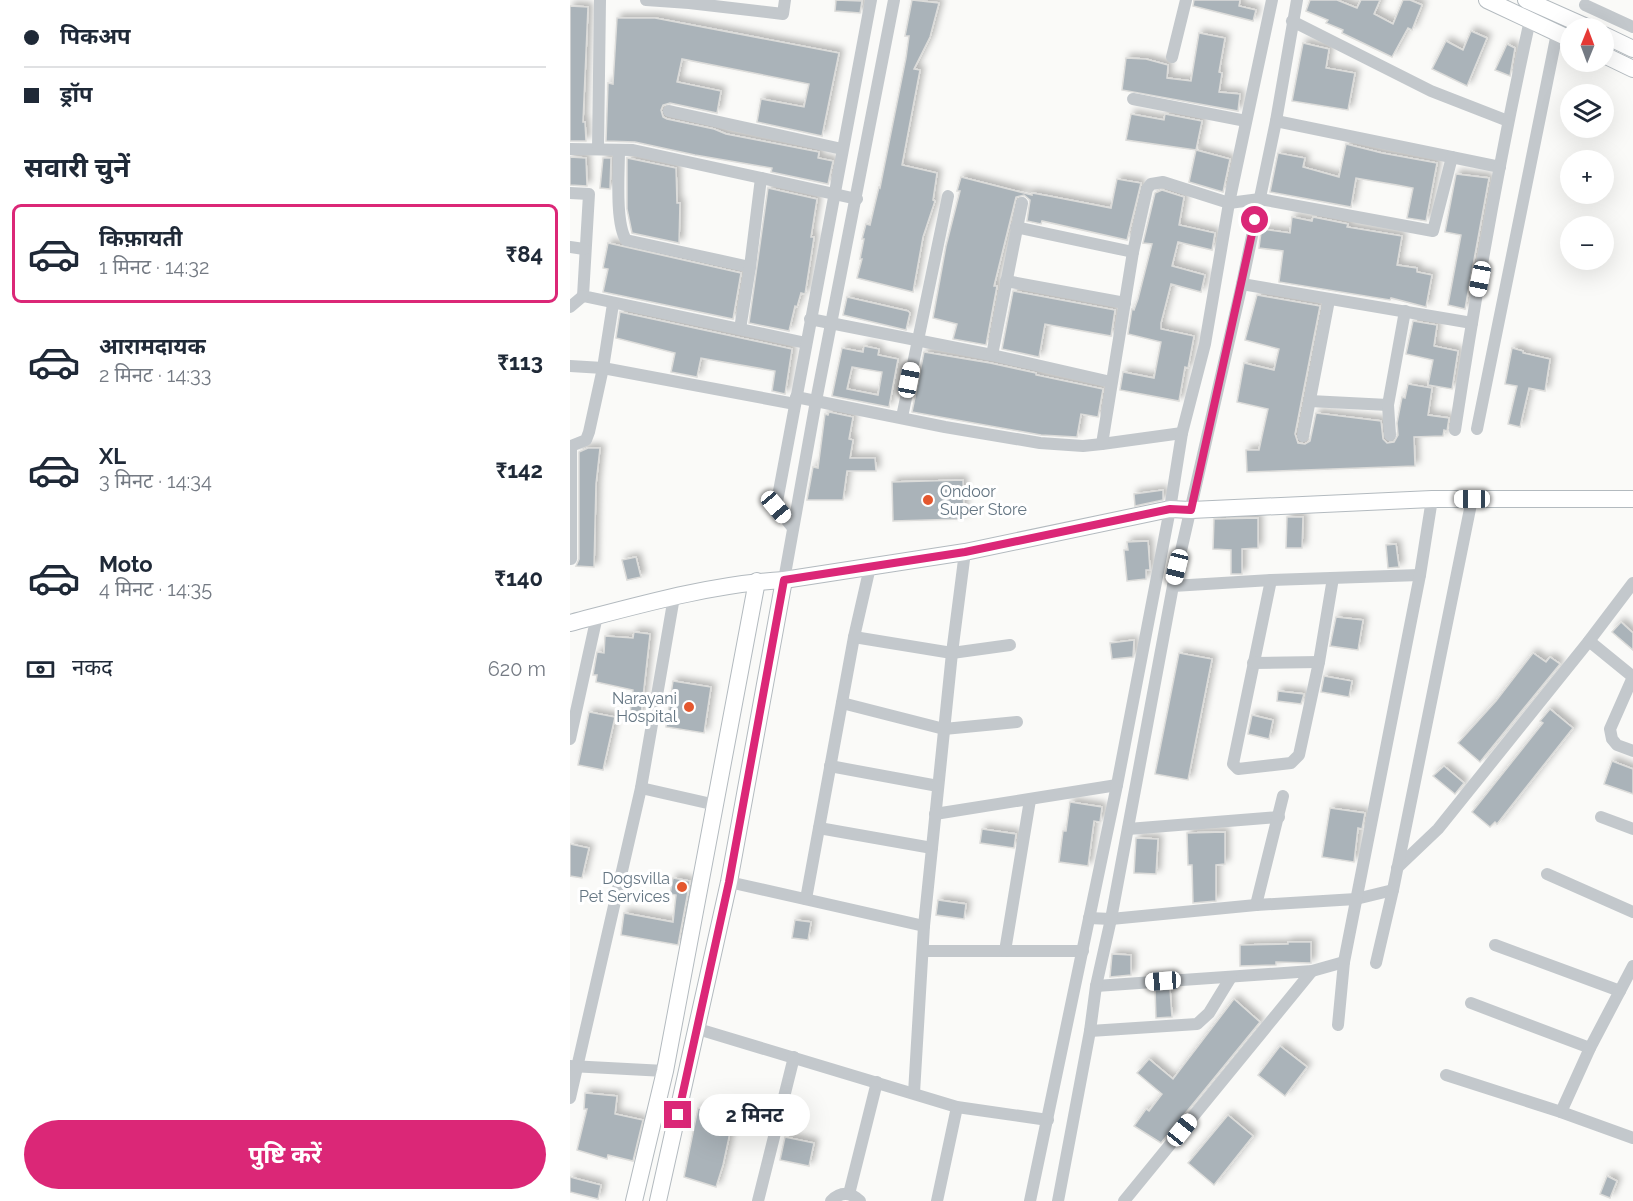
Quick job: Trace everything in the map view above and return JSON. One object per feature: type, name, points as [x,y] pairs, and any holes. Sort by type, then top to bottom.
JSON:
[{"type":"street","points":[[598,149],[600,0]]},
{"type":"street","points":[[646,0],[783,14],[785,0]]},
{"type":"street","points":[[793,528],[776,507],[871,0]]},
{"type":"street","points":[[658,1201],[729,882],[816,401],[894,0]]},
{"type":"street","points":[[1172,57],[1186,0]]},
{"type":"street","points":[[1030,1201],[1117,785],[1170,509],[1182,433],[1205,344],[1229,203],[1272,0]]},
{"type":"street","points":[[1061,1201],[1096,986],[1111,919],[1173,586],[1260,199],[1297,0]]},
{"type":"street","points":[[1487,0],[1560,34]]},
{"type":"street","points":[[1526,0],[1565,18]]},
{"type":"street","points":[[1585,18],[1586,2],[1633,27]]},
{"type":"street","points":[[1455,430],[1508,121],[1530,20]]},
{"type":"street","points":[[1292,21],[1431,91],[1508,121]]},
{"type":"street","points":[[1614,40],[1633,49]]},
{"type":"street","points":[[1477,429],[1560,54]]},
{"type":"street","points":[[1614,60],[1633,69]]},
{"type":"street","points":[[1133,99],[1246,122]]},
{"type":"street","points":[[669,111],[842,149]]},
{"type":"street","points":[[1276,121],[1500,167]]},
{"type":"street","points":[[570,149],[633,150],[857,199]]},
{"type":"street","points":[[619,150],[621,232],[626,240],[750,267]]},
{"type":"street","points":[[1102,444],[1133,252],[1147,189],[1151,184],[1163,182],[1229,203],[1260,199],[1433,231],[1452,157]]},
{"type":"street","points":[[740,329],[761,178]]},
{"type":"street","points":[[570,193],[589,194],[583,296],[570,307]]},
{"type":"street","points":[[902,417],[948,196]]},
{"type":"street","points":[[992,355],[1022,203]]},
{"type":"street","points":[[1016,227],[1133,252]]},
{"type":"street","points":[[570,247],[585,249]]},
{"type":"street","points":[[1006,280],[1125,303]]},
{"type":"street","points":[[1242,284],[1472,323]]},
{"type":"street","points":[[583,296],[806,343]]},
{"type":"street","points":[[1303,436],[1329,300]]},
{"type":"street","points":[[571,560],[571,446],[586,440],[589,432],[603,368],[613,304]]},
{"type":"street","points":[[1390,435],[1388,405],[1405,311]]},
{"type":"street","points":[[810,319],[916,342],[992,355],[1111,382]]},
{"type":"street","points":[[570,366],[603,368],[796,400],[816,401],[1040,443],[1083,446],[1182,433]]},
{"type":"street","points":[[1310,401],[1388,405]]},
{"type":"street","points":[[1338,1025],[1344,962],[1420,575],[1432,499]]},
{"type":"street","points":[[570,623],[674,597],[757,582],[784,580],[965,552],[1170,509],[1191,510],[1432,499],[1633,499]]},
{"type":"street","points":[[1376,963],[1393,890],[1472,499]]},
{"type":"street","points":[[914,1094],[924,926],[952,653],[965,552]]},
{"type":"street","points":[[806,899],[854,637],[870,567]]},
{"type":"street","points":[[1173,586],[1420,575]]},
{"type":"street","points":[[1271,580],[1233,764],[1238,769],[1291,763],[1299,755],[1319,662],[1333,578]]},
{"type":"street","points":[[634,1201],[664,1071],[757,582]]},
{"type":"street","points":[[1397,868],[1438,829],[1590,641],[1633,583]]},
{"type":"street","points":[[570,1098],[574,1066],[641,788],[674,597]]},
{"type":"street","points":[[570,739],[597,616]]},
{"type":"street","points":[[854,637],[952,653],[1010,645]]},
{"type":"street","points":[[1590,641],[1632,677],[1610,729],[1612,739],[1617,745],[1633,751]]},
{"type":"street","points":[[1253,663],[1319,662]]},
{"type":"street","points":[[842,703],[944,729],[1017,722]]},
{"type":"street","points":[[830,766],[938,786]]},
{"type":"street","points":[[935,814],[1117,785]]},
{"type":"street","points":[[641,788],[716,805]]},
{"type":"street","points":[[1256,905],[1283,796]]},
{"type":"street","points":[[1005,951],[1030,800]]},
{"type":"street","points":[[1128,829],[1279,817]]},
{"type":"street","points":[[1601,817],[1633,829]]},
{"type":"street","points":[[819,828],[932,848]]},
{"type":"street","points":[[1547,874],[1633,912]]},
{"type":"street","points":[[729,882],[924,926]]},
{"type":"street","points":[[1089,918],[1111,919],[1256,905],[1356,899],[1393,890]]},
{"type":"street","points":[[1495,945],[1620,991]]},
{"type":"street","points":[[923,951],[1083,951]]},
{"type":"street","points":[[1096,986],[1312,971],[1344,962]]},
{"type":"street","points":[[1561,1112],[1590,1048],[1633,966]]},
{"type":"street","points":[[1124,1201],[1312,971]]},
{"type":"street","points":[[1090,1031],[1197,1024],[1209,1013],[1231,977]]},
{"type":"street","points":[[1471,1003],[1590,1048]]},
{"type":"street","points":[[698,1029],[957,1107],[1048,1120]]},
{"type":"street","points":[[758,1201],[794,1057]]},
{"type":"street","points":[[574,1066],[664,1071]]},
{"type":"street","points":[[1446,1075],[1633,1138]]},
{"type":"street","points":[[849,1194],[877,1082]]},
{"type":"street","points":[[937,1201],[957,1107]]},
{"type":"street","points":[[831,1201],[837,1196],[849,1194],[860,1201]]},
{"type":"building","points":[[836,0],[862,1],[860,13],[835,11]]},
{"type":"building","points":[[912,0],[939,3],[930,37],[914,69],[920,70],[902,165],[937,173],[933,200],[935,201],[923,237],[913,292],[857,278],[862,259],[860,259],[864,239],[862,239],[866,224],[870,225],[880,188],[906,58],[909,36],[905,36]]},
{"type":"building","points":[[1194,0],[1240,0],[1239,6],[1256,10],[1253,21],[1193,6]]},
{"type":"building","points":[[1310,0],[1337,0],[1357,8],[1361,0],[1380,0],[1374,14],[1393,24],[1403,0],[1422,5],[1412,30],[1408,28],[1392,57],[1342,33],[1343,30],[1326,23],[1328,20],[1306,11]]},
{"type":"building","points":[[570,6],[588,7],[583,122],[585,122],[586,141],[570,141]]},
{"type":"building","points":[[617,18],[655,18],[839,53],[822,136],[757,122],[761,99],[804,107],[809,84],[682,59],[677,82],[721,91],[717,113],[670,103],[663,105],[661,110],[663,117],[667,119],[714,129],[726,134],[819,152],[818,158],[833,161],[828,184],[771,172],[772,168],[635,142],[606,141],[608,83],[613,84]]},
{"type":"building","points":[[1471,31],[1487,38],[1467,86],[1432,69],[1446,41],[1463,50]]},
{"type":"building","points":[[1199,33],[1225,38],[1219,72],[1222,73],[1219,92],[1240,94],[1238,111],[1122,90],[1126,58],[1146,59],[1168,65],[1167,78],[1191,81]]},
{"type":"building","points":[[1303,43],[1329,49],[1326,68],[1355,73],[1348,110],[1292,101]]},
{"type":"building","points":[[1507,44],[1515,48],[1510,76],[1495,70]]},
{"type":"building","points":[[1131,114],[1164,120],[1165,114],[1202,121],[1196,150],[1126,140]]},
{"type":"building","points":[[1346,144],[1437,163],[1426,221],[1407,218],[1413,188],[1397,185],[1356,178],[1351,207],[1270,192],[1278,153],[1305,158],[1303,167],[1339,177]]},
{"type":"building","points":[[1196,150],[1230,159],[1223,192],[1189,182]]},
{"type":"building","points":[[570,157],[586,158],[587,186],[570,185]]},
{"type":"building","points":[[603,158],[611,158],[610,189],[600,188]]},
{"type":"building","points":[[627,158],[676,168],[677,203],[680,203],[679,243],[632,233],[627,209]]},
{"type":"building","points":[[1456,174],[1489,178],[1465,309],[1448,305],[1461,235],[1445,232]]},
{"type":"building","points":[[961,177],[1032,195],[1032,193],[1111,208],[1117,179],[1141,183],[1127,240],[1042,221],[1041,224],[1027,221],[1030,200],[1024,195],[1016,197],[994,286],[997,286],[986,345],[953,339],[957,324],[933,318]]},
{"type":"building","points":[[768,188],[817,199],[805,294],[801,293],[797,307],[795,306],[789,331],[749,323]]},
{"type":"building","points":[[1162,190],[1184,197],[1179,225],[1215,233],[1212,250],[1178,242],[1172,266],[1205,275],[1201,292],[1171,284],[1161,323],[1161,329],[1194,336],[1179,401],[1120,390],[1123,372],[1154,378],[1161,342],[1128,334],[1132,309],[1134,310],[1138,299],[1152,244],[1143,243],[1155,193]]},
{"type":"building","points":[[1292,217],[1312,221],[1313,217],[1348,224],[1347,227],[1402,236],[1397,265],[1417,268],[1417,272],[1432,275],[1426,307],[1391,298],[1390,300],[1279,282],[1283,251],[1259,248],[1261,232],[1262,229],[1290,233]]},
{"type":"building","points":[[608,243],[741,273],[733,319],[603,292],[608,269],[603,268]]},
{"type":"building","points":[[1013,291],[1115,310],[1111,336],[1045,324],[1039,357],[1002,349]]},
{"type":"building","points":[[1257,295],[1320,306],[1295,434],[1298,443],[1305,444],[1310,441],[1316,413],[1381,421],[1383,439],[1387,443],[1394,442],[1398,435],[1397,423],[1402,397],[1405,398],[1408,384],[1432,388],[1428,415],[1449,418],[1447,431],[1444,430],[1443,436],[1414,437],[1415,466],[1247,472],[1246,450],[1259,450],[1268,409],[1237,402],[1244,363],[1274,370],[1279,349],[1245,340]]},
{"type":"building","points":[[847,297],[908,311],[910,313],[906,330],[843,315]]},
{"type":"building","points":[[620,312],[792,349],[785,394],[772,391],[775,371],[701,358],[697,377],[671,372],[675,353],[616,338]]},
{"type":"building","points":[[1413,321],[1437,325],[1434,346],[1458,351],[1452,389],[1428,385],[1433,360],[1406,354]]},
{"type":"building","points":[[864,346],[879,349],[878,355],[898,359],[889,407],[832,396],[842,348],[863,352]],"holes":[[[852,367],[882,372],[878,395],[847,389]]]},
{"type":"building","points":[[1512,348],[1550,359],[1545,391],[1529,388],[1520,427],[1508,424],[1517,386],[1505,384]]},
{"type":"building","points":[[924,352],[990,363],[1103,389],[1098,417],[1081,414],[1077,437],[1041,435],[912,412]]},
{"type":"building","points":[[829,412],[853,417],[849,439],[853,440],[850,458],[875,458],[876,471],[847,471],[843,500],[807,500],[813,467],[818,468],[825,414],[828,415]]},
{"type":"building","points":[[588,448],[600,448],[596,484],[594,567],[576,566],[579,559],[579,452]]},
{"type":"building","name":"Ondoor Super Store","points":[[963,480],[964,519],[893,521],[892,482]]},
{"type":"building","points":[[1163,490],[1163,500],[1135,506],[1134,494]]},
{"type":"building","points":[[1287,517],[1303,517],[1302,548],[1286,548]]},
{"type":"building","points":[[1258,518],[1258,548],[1242,549],[1242,574],[1231,574],[1231,550],[1213,549],[1214,519]]},
{"type":"building","points":[[1148,541],[1150,570],[1146,570],[1146,579],[1127,581],[1124,550],[1128,550],[1127,542]]},
{"type":"building","points":[[1396,544],[1399,567],[1388,568],[1386,545]]},
{"type":"building","points":[[636,557],[641,577],[627,580],[622,560]]},
{"type":"building","points":[[1336,617],[1363,620],[1358,650],[1330,646]]},
{"type":"building","points":[[1621,622],[1633,633],[1633,650],[1612,632]]},
{"type":"building","points":[[634,632],[650,634],[641,715],[630,713],[633,690],[596,682],[597,675],[593,675],[597,652],[604,653],[605,636],[633,638]]},
{"type":"building","points":[[1134,640],[1133,657],[1112,659],[1110,643]]},
{"type":"building","points":[[1179,653],[1212,659],[1188,780],[1155,774]]},
{"type":"building","points":[[1533,653],[1546,662],[1550,657],[1560,664],[1480,762],[1458,743],[1496,701]]},
{"type":"building","points":[[1324,676],[1352,681],[1349,697],[1321,692]]},
{"type":"building","name":"Narayani Hospital","points":[[673,681],[711,687],[704,733],[666,727]]},
{"type":"building","points":[[1278,691],[1304,694],[1301,704],[1277,701]]},
{"type":"building","points":[[1550,709],[1573,728],[1497,824],[1495,822],[1490,827],[1472,812],[1543,723],[1540,721]]},
{"type":"building","points":[[589,712],[615,717],[603,770],[578,765]]},
{"type":"building","points":[[1252,715],[1273,720],[1269,739],[1248,734]]},
{"type":"building","points":[[1612,761],[1633,769],[1633,794],[1604,784]]},
{"type":"building","points":[[1444,766],[1464,783],[1455,794],[1433,776]]},
{"type":"building","points":[[1070,802],[1102,807],[1100,822],[1094,821],[1088,866],[1059,862]]},
{"type":"building","points":[[1330,808],[1365,813],[1362,829],[1358,828],[1354,862],[1322,857]]},
{"type":"building","points":[[982,829],[1016,834],[1014,848],[980,843]]},
{"type":"building","points":[[1225,832],[1225,864],[1216,865],[1216,901],[1193,903],[1192,865],[1188,865],[1187,833]]},
{"type":"building","points":[[1136,838],[1158,839],[1156,874],[1134,873]]},
{"type":"building","points":[[570,844],[589,848],[582,878],[570,876]]},
{"type":"building","points":[[673,878],[690,881],[678,945],[621,935],[624,913],[673,922],[676,895],[670,894]]},
{"type":"building","points":[[938,900],[966,904],[964,919],[936,915]]},
{"type":"building","points":[[795,920],[811,922],[808,940],[792,938]]},
{"type":"building","points":[[1288,942],[1311,942],[1311,963],[1276,962],[1276,965],[1240,966],[1240,945],[1288,944]]},
{"type":"building","points":[[1112,954],[1131,955],[1131,975],[1110,977]]},
{"type":"building","points":[[1170,989],[1172,1017],[1156,1018],[1155,990]]},
{"type":"building","points":[[1234,999],[1260,1022],[1161,1143],[1134,1126],[1146,1109],[1149,1111],[1162,1094],[1137,1073],[1149,1059],[1173,1079]]},
{"type":"building","points":[[1280,1046],[1307,1067],[1285,1096],[1258,1075]]},
{"type":"building","points":[[585,1093],[617,1096],[615,1114],[643,1120],[633,1161],[608,1155],[607,1159],[577,1150],[587,1109],[584,1109]]},
{"type":"building","points":[[698,1108],[734,1114],[716,1187],[684,1177]]},
{"type":"building","points":[[1228,1115],[1253,1136],[1214,1185],[1188,1163]]},
{"type":"building","points":[[785,1137],[814,1143],[809,1166],[780,1160]]},
{"type":"building","points":[[1607,1176],[1617,1181],[1610,1198],[1600,1194]]},
{"type":"building","points":[[570,1177],[601,1185],[598,1199],[570,1192]]},
{"type":"place","name":"Ondoor Super Store","points":[[928,500]]},
{"type":"place","name":"Narayani Hospital","points":[[689,707]]},
{"type":"place","name":"Dogsvilla Pet Services","points":[[682,887]]},
{"type":"route","points":[[678,1115],[729,882],[784,580],[965,552],[1170,509],[1191,510],[1255,220]]}]
